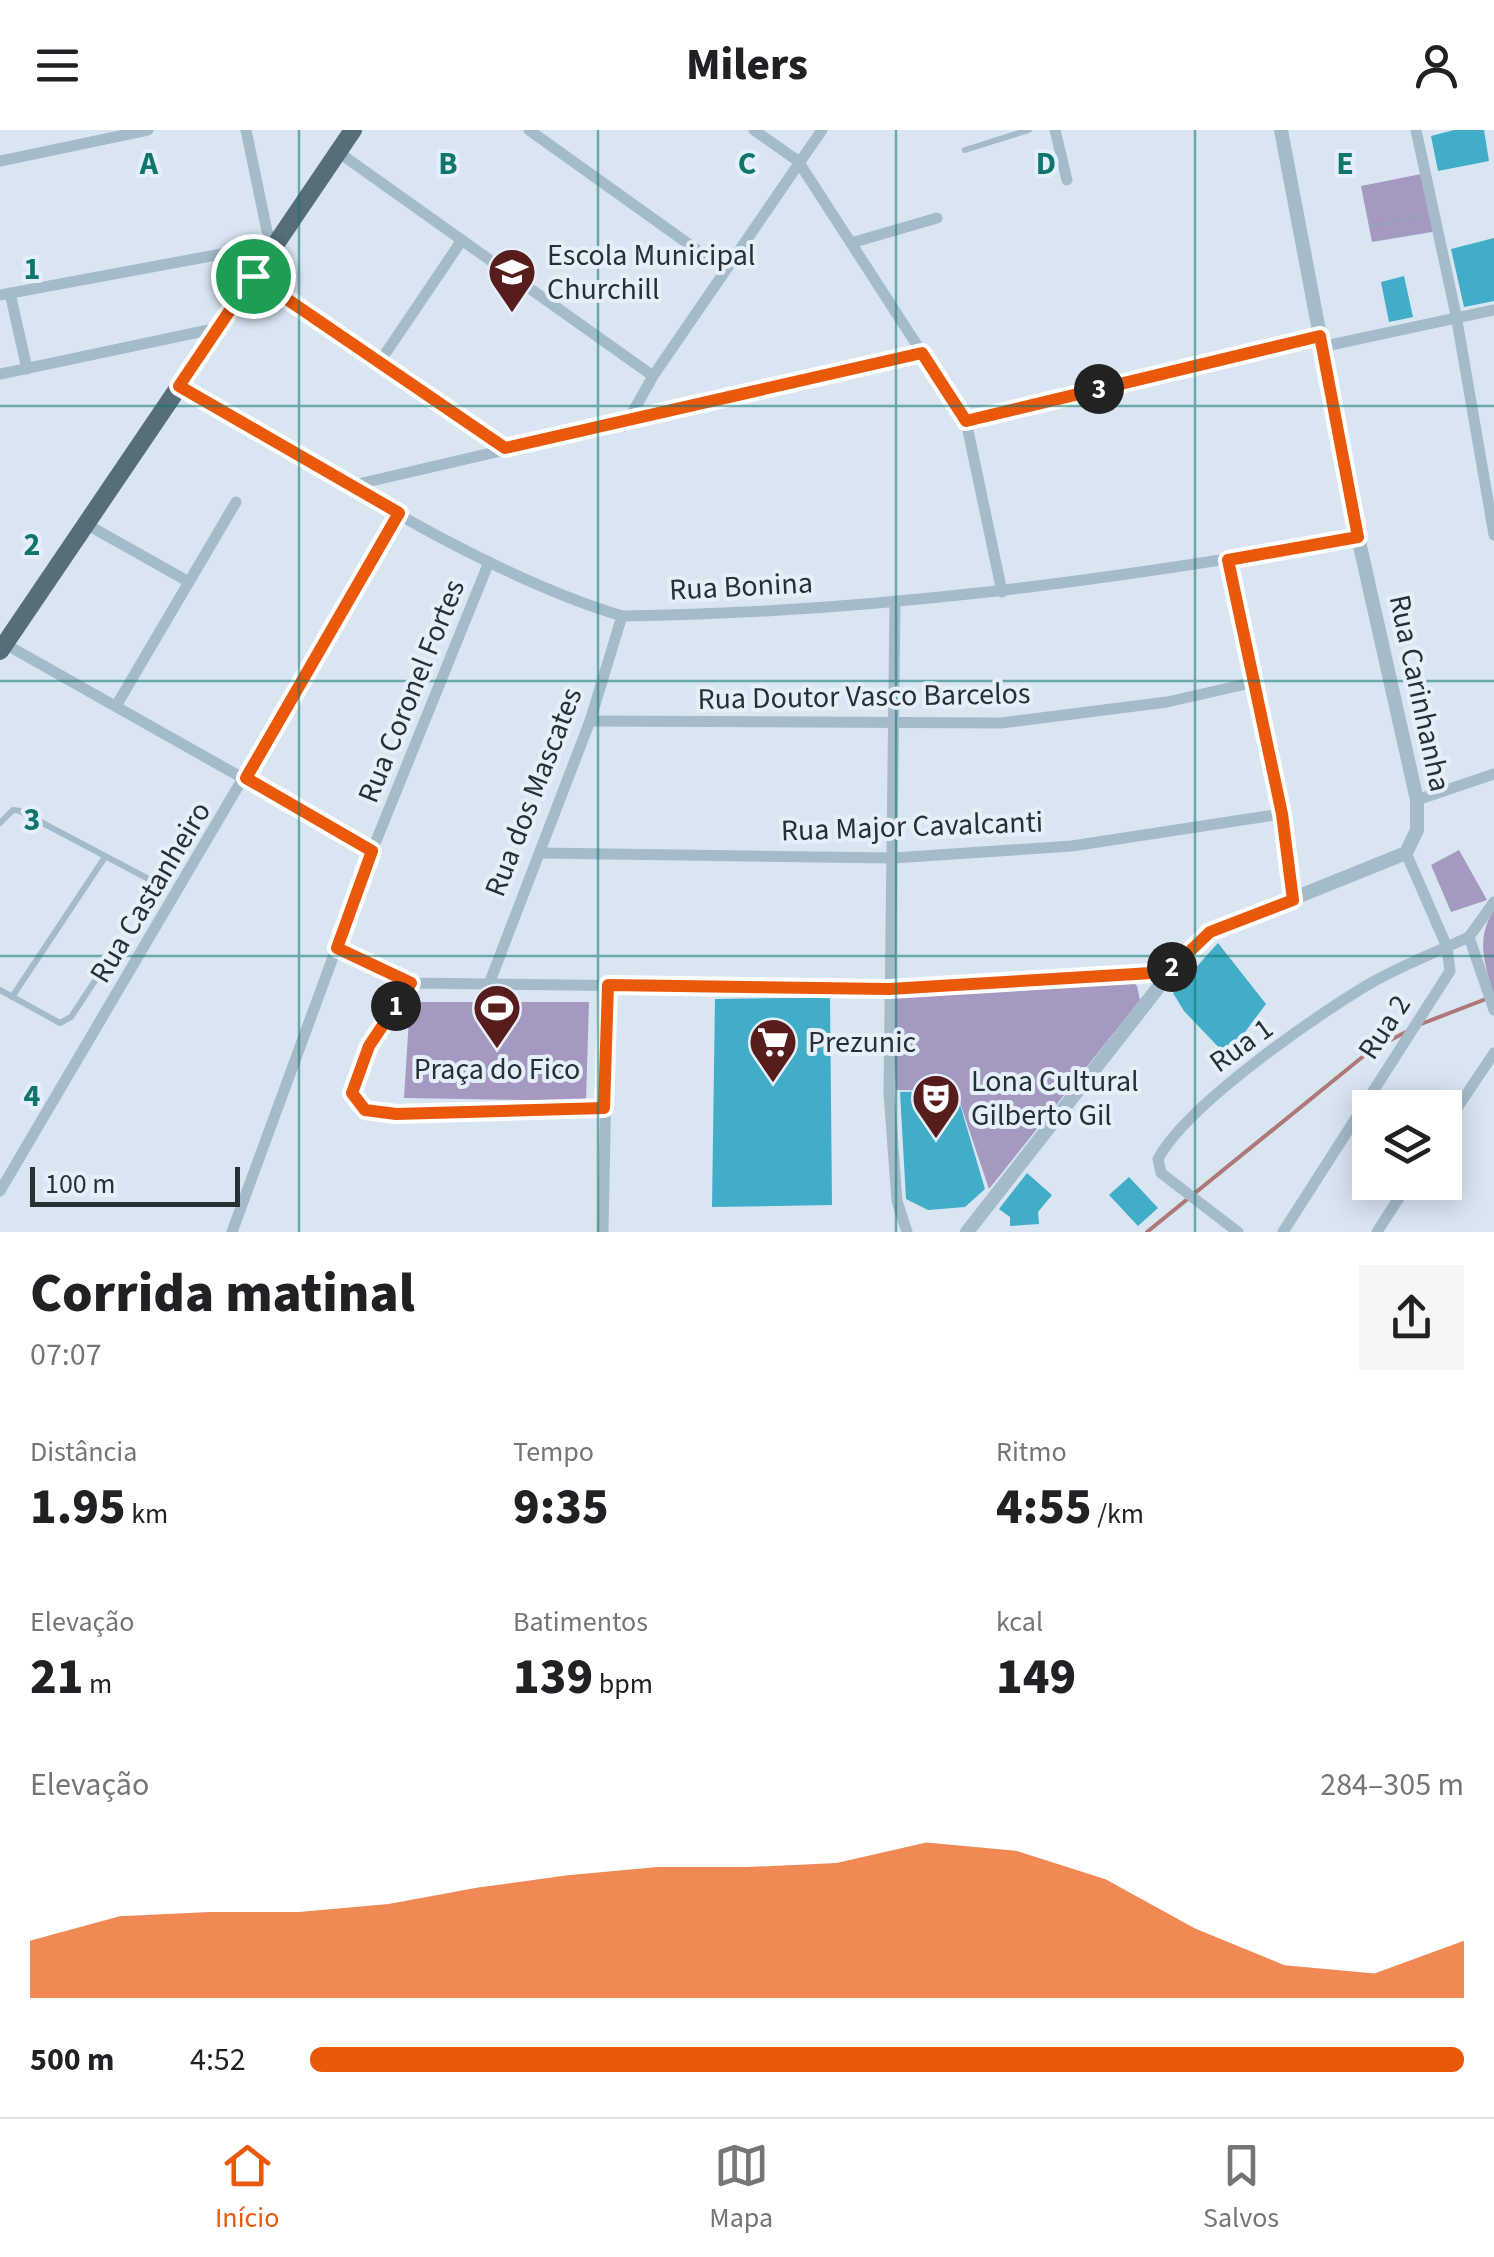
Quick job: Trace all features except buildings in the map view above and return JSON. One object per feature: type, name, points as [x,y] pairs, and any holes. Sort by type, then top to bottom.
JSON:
[{"type":"main road","points":[[2,648],[353,130]]},
{"type":"street","points":[[0,161],[148,130]]},
{"type":"street","points":[[27,369],[5,294],[243,250],[271,249],[246,130]]},
{"type":"street","points":[[529,130],[724,270]]},
{"type":"street","points":[[754,130],[798,162],[966,421],[1002,592]]},
{"type":"street","points":[[629,419],[653,376],[822,130]]},
{"type":"street","points":[[1055,130],[1066,180]]},
{"type":"street","name":"Rua Carinhanha","points":[[1282,130],[1358,537],[1417,800],[1417,830],[1406,853]]},
{"type":"street","points":[[1416,130],[1456,318],[1494,535]]},
{"type":"street","points":[[338,152],[653,376]]},
{"type":"street","points":[[851,243],[937,218]]},
{"type":"street","points":[[382,360],[462,240]]},
{"type":"street","points":[[253,276],[382,360],[505,448]]},
{"type":"street","points":[[966,421],[1321,342],[1494,310]]},
{"type":"street","points":[[0,374],[218,328]]},
{"type":"street","points":[[354,486],[922,353]]},
{"type":"street","name":"Rua Bonina","points":[[179,386],[489,562],[622,616],[895,603],[1002,592],[1358,537]]},
{"type":"street","points":[[116,706],[236,502]]},
{"type":"street","name":"Rua Castanheiro","points":[[0,1190],[399,513]]},
{"type":"street","points":[[86,524],[189,582]]},
{"type":"street","points":[[1228,560],[1282,814],[1293,900]]},
{"type":"street","name":"Rua Coronel Fortes","points":[[232,1232],[372,851],[489,562]]},
{"type":"street","points":[[895,603],[890,1148],[897,1201],[906,1232]]},
{"type":"street","name":"Rua dos Mascates","points":[[490,984],[590,722],[622,616]]},
{"type":"street","points":[[2,648],[116,706],[372,851]]},
{"type":"street","name":"Rua Doutor Vasco Barcelos","points":[[590,722],[895,726],[1038,720],[1167,702],[1255,682]]},
{"type":"street","points":[[1417,800],[1494,774]]},
{"type":"street","name":"Rua Major Cavalcanti","points":[[541,853],[893,858],[1072,846],[1282,814]]},
{"type":"street","points":[[966,1232],[1168,972],[1210,932],[1406,853],[1447,947]]},
{"type":"street","points":[[1493,1007],[1469,937],[1494,902]]},
{"type":"street","name":"Rua 1","points":[[1238,1232],[1161,1173],[1158,1159],[1192,1114],[1363,988],[1469,937]]},
{"type":"street","name":"Rua 2","points":[[1283,1232],[1450,971],[1447,947]]},
{"type":"street","points":[[337,948],[411,983],[889,989],[1168,972]]},
{"type":"street","points":[[411,983],[358,1067],[352,1093],[365,1110],[396,1114],[604,1108]]},
{"type":"street","points":[[603,1232],[608,985]]},
{"type":"street","points":[[1462,1101],[1494,1053]]},
{"type":"street","points":[[1377,1232],[1397,1200]]},
{"type":"lane","points":[[966,150],[1029,130]]},
{"type":"lane","points":[[0,823],[13,810],[20,811],[158,884]]},
{"type":"lane","points":[[12,997],[105,857]]},
{"type":"lane","points":[[0,990],[60,1022],[72,1017],[110,958]]},
{"type":"path","points":[[1369,226],[1434,214]]},
{"type":"shaded area","points":[[1426,173],[1438,231],[1372,242],[1361,186]]},
{"type":"shaded area","points":[[1459,850],[1487,900],[1451,912],[1431,865]]},
{"type":"shaded area","points":[[1494,910],[1494,996],[1483,942]]},
{"type":"shaded area","points":[[1127,976],[1137,986],[1140,1000],[989,1189],[956,1091],[896,1090],[892,998]]},
{"type":"shaded area","name":"Praça do Fico","points":[[410,1002],[589,1002],[586,1101],[404,1098]]},
{"type":"waterway","points":[[1421,1024],[1486,999]]},
{"type":"waterway","points":[[1147,1232],[1371,1050],[1408,1031]]},
{"type":"place","name":"Escola Municipal Churchill","points":[[512,314]]},
{"type":"place","name":"Praça do Fico","points":[[497,1050]]},
{"type":"place","name":"Prezunic","points":[[773,1084]]},
{"type":"place","name":"Lona Cultural Gilberto Gil","points":[[936,1140]]},
{"type":"route","points":[[253,276],[382,360],[505,448],[922,353],[966,421],[1320,336],[1358,537],[1228,560],[1282,814],[1293,900],[1210,932],[1168,972],[889,989],[608,985],[604,1108],[396,1114],[358,1106],[352,1093],[358,1067],[411,983],[337,948],[372,851],[246,778],[399,513],[179,386],[253,276]]}]
